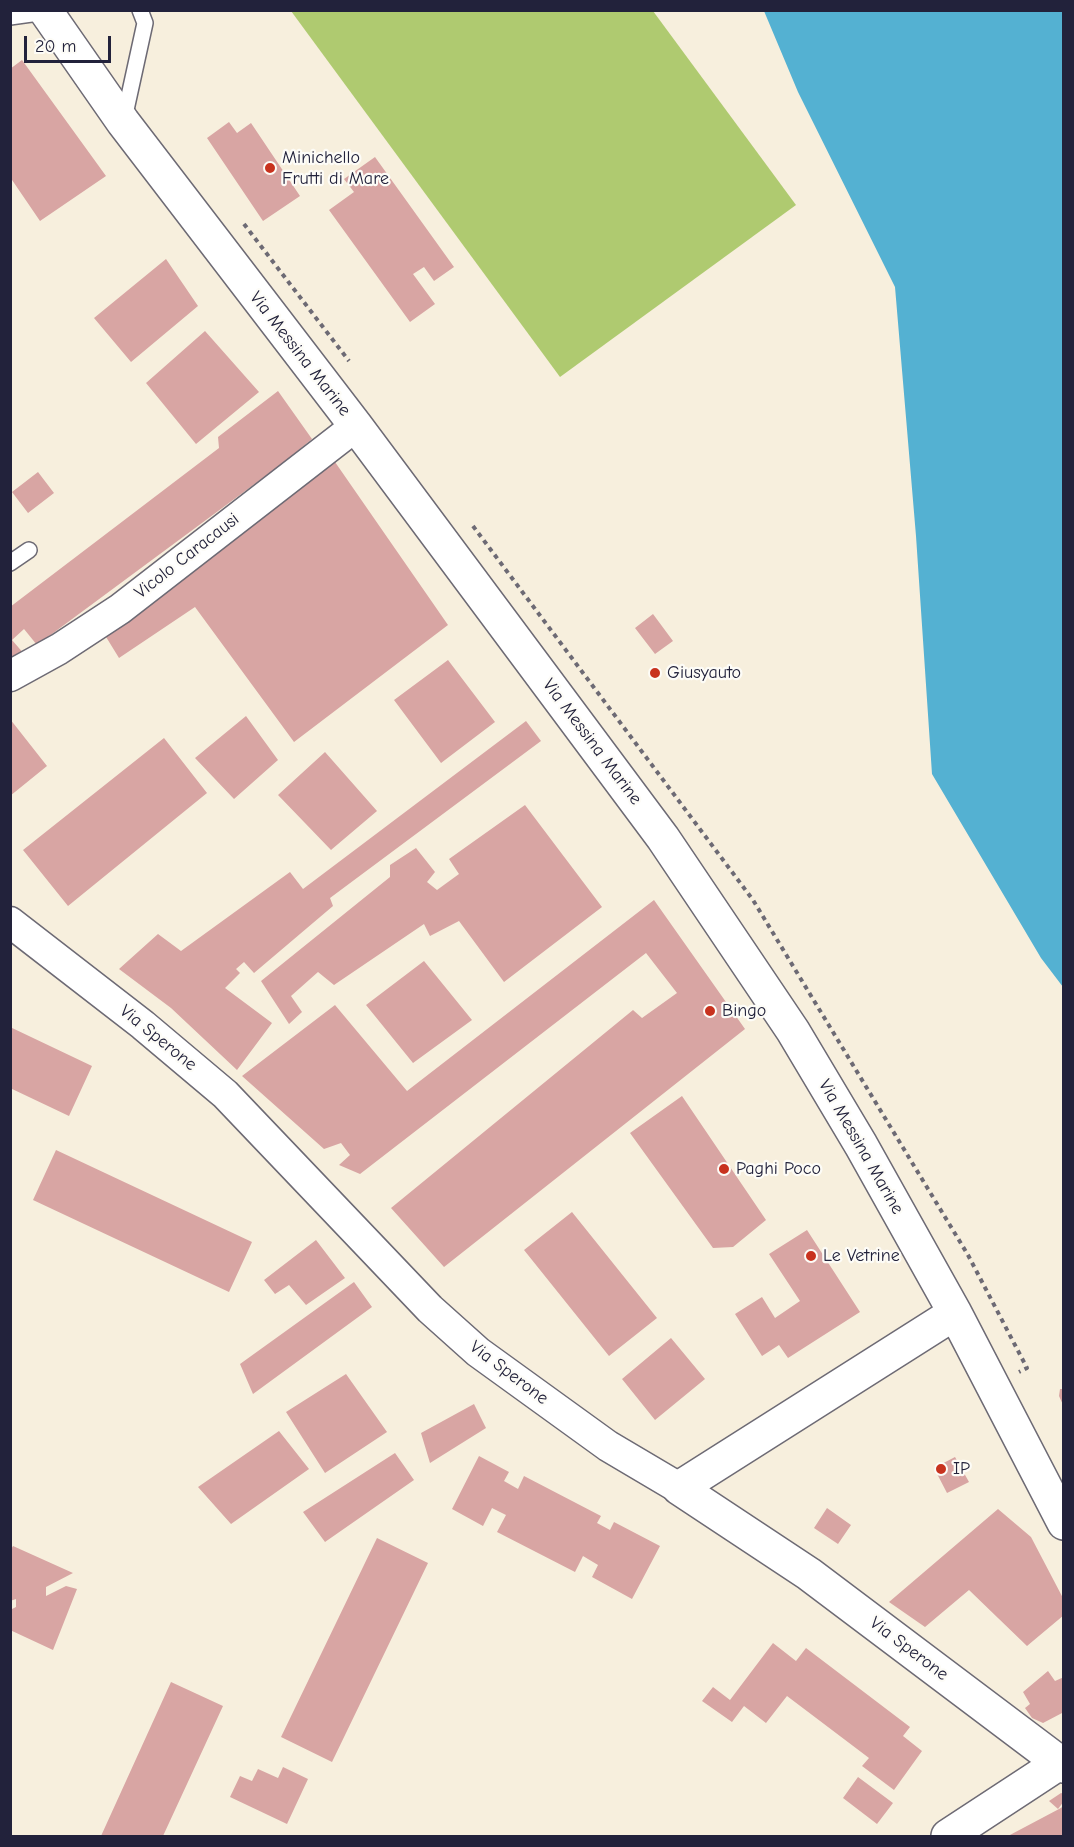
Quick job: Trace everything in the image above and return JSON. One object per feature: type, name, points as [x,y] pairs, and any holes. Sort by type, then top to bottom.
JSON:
[{"type":"main road","name":"Via Messina Marine","points":[[46,11],[123,122],[356,426],[676,858],[793,1030],[955,1313],[1064,1523]]},
{"type":"main road","points":[[679,1488],[955,1313]]},
{"type":"main road","name":"Via Sperone","points":[[679,1488],[809,1574],[1062,1762]]},
{"type":"main road","points":[[948,1836],[1062,1762]]},
{"type":"street","name":"Vicolo Caracausi","points":[[10,676],[59,649],[120,609],[356,426]]},
{"type":"street","name":"Via Sperone","points":[[10,922],[143,1024],[225,1094],[430,1309],[478,1352],[608,1446],[679,1488]]},
{"type":"lane","points":[[123,122],[145,23],[140,10]]},
{"type":"lane","points":[[10,17],[46,11]]},
{"type":"lane","points":[[10,563],[29,550]]},
{"type":"green space","points":[[291,11],[653,11],[796,205],[560,377]]},
{"type":"water","points":[[764,11],[1063,11],[1063,987],[1041,958],[932,774],[916,536],[895,287],[798,92]]},
{"type":"building","points":[[22,60],[106,176],[40,221],[10,177],[10,69]]},
{"type":"building","points":[[229,122],[237,133],[251,123],[300,196],[263,221],[207,138]]},
{"type":"building","points":[[375,157],[454,267],[434,281],[424,267],[413,274],[435,304],[410,322],[329,210],[354,192],[344,179]]},
{"type":"building","points":[[166,259],[198,306],[131,362],[94,318]]},
{"type":"building","points":[[205,331],[259,392],[196,444],[146,383]]},
{"type":"building","points":[[278,391],[312,439],[283,463],[37,645],[24,629],[12,640],[25,655],[10,666],[10,607],[219,448],[218,437]]},
{"type":"building","points":[[335,462],[448,625],[294,742],[195,607],[119,658],[103,632],[218,553],[232,539]]},
{"type":"building","points":[[38,472],[54,493],[28,513],[12,492]]},
{"type":"building","points":[[653,614],[673,641],[655,654],[635,628]]},
{"type":"building","points":[[448,660],[495,722],[441,763],[394,700]]},
{"type":"building","points":[[246,716],[278,760],[234,799],[195,758]]},
{"type":"building","points":[[10,719],[47,766],[10,796]]},
{"type":"building","points":[[526,721],[541,741],[330,898],[333,906],[254,973],[244,962],[236,969],[240,973],[225,988],[272,1023],[237,1070],[171,1008],[119,969],[158,934],[181,951],[290,872],[303,889]]},
{"type":"building","points":[[164,738],[207,793],[68,906],[23,850]]},
{"type":"building","points":[[325,752],[377,811],[331,850],[278,795]]},
{"type":"building","points":[[525,805],[602,907],[504,982],[459,921],[430,936],[424,924],[334,985],[318,972],[291,996],[302,1012],[289,1024],[261,981],[390,877],[390,865],[416,848],[435,872],[427,882],[437,890],[459,874],[449,859]]},
{"type":"building","points":[[654,900],[745,1029],[444,1267],[391,1208],[633,1010],[642,1018],[677,993],[646,953],[360,1174],[339,1165],[350,1155],[341,1143],[324,1149],[242,1076],[335,1005],[407,1091]]},
{"type":"building","points":[[424,961],[472,1020],[413,1063],[366,1005]]},
{"type":"building","points":[[10,1027],[92,1066],[69,1116],[10,1088]]},
{"type":"building","points":[[682,1096],[766,1220],[733,1247],[713,1248],[630,1133]]},
{"type":"building","points":[[56,1150],[252,1242],[229,1292],[33,1200]]},
{"type":"building","points":[[572,1212],[657,1318],[609,1356],[524,1250]]},
{"type":"building","points":[[807,1230],[860,1312],[788,1358],[779,1345],[762,1356],[735,1314],[762,1297],[775,1318],[800,1301],[769,1254]]},
{"type":"building","points":[[316,1240],[345,1278],[306,1305],[289,1285],[275,1294],[264,1280]]},
{"type":"building","points":[[354,1282],[372,1307],[253,1394],[240,1364]]},
{"type":"building","points":[[671,1338],[705,1379],[655,1420],[622,1379]]},
{"type":"building","points":[[346,1374],[387,1432],[325,1473],[286,1412]]},
{"type":"building","points":[[1060,1389],[1064,1389],[1064,1407],[1059,1396]]},
{"type":"building","points":[[474,1404],[486,1428],[430,1463],[421,1433]]},
{"type":"building","points":[[279,1431],[309,1469],[231,1524],[198,1487]]},
{"type":"building","points":[[395,1453],[414,1480],[325,1542],[303,1512]]},
{"type":"building","points":[[479,1456],[509,1472],[504,1481],[518,1489],[524,1476],[601,1516],[597,1523],[610,1530],[614,1522],[660,1546],[632,1599],[592,1577],[598,1565],[583,1556],[575,1572],[497,1532],[506,1515],[492,1508],[483,1526],[452,1509]]},
{"type":"building","points":[[955,1457],[969,1482],[947,1493],[934,1468]]},
{"type":"building","points":[[827,1508],[851,1525],[838,1544],[814,1528]]},
{"type":"building","points":[[998,1509],[1031,1537],[1064,1600],[1064,1615],[1027,1646],[969,1590],[925,1627],[889,1602]]},
{"type":"building","points":[[377,1538],[428,1563],[332,1762],[281,1737]]},
{"type":"building","points":[[13,1546],[73,1573],[46,1587],[46,1596],[66,1586],[77,1589],[53,1650],[10,1630],[10,1610],[16,1607],[16,1599],[10,1601],[10,1551]]},
{"type":"building","points":[[773,1643],[796,1661],[806,1648],[910,1727],[903,1736],[922,1751],[894,1790],[862,1766],[869,1758],[787,1696],[766,1723],[744,1706],[732,1722],[702,1701],[713,1687],[730,1700]]},
{"type":"building","points":[[1048,1671],[1055,1681],[1064,1677],[1064,1712],[1043,1723],[1032,1718],[1025,1708],[1030,1704],[1023,1692]]},
{"type":"building","points":[[171,1682],[223,1706],[163,1836],[101,1836]]},
{"type":"building","points":[[283,1767],[308,1779],[287,1824],[230,1797],[240,1776],[252,1781],[258,1769],[278,1778]]},
{"type":"building","points":[[858,1777],[893,1803],[877,1824],[843,1798]]},
{"type":"building","points":[[1061,1793],[1064,1794],[1064,1801],[1058,1809],[1049,1801]]},
{"type":"building","points":[[1064,1806],[1064,1836],[1008,1836],[1059,1809]]},
{"type":"place","name":"Minichello Frutti di Mare","points":[[270,168]]},
{"type":"place","name":"Giusyauto","points":[[655,673]]},
{"type":"place","name":"Bingo","points":[[710,1011]]},
{"type":"place","name":"Paghi Poco","points":[[724,1169]]},
{"type":"place","name":"Le Vetrine","points":[[811,1256]]},
{"type":"place","name":"IP","points":[[941,1469]]}]
